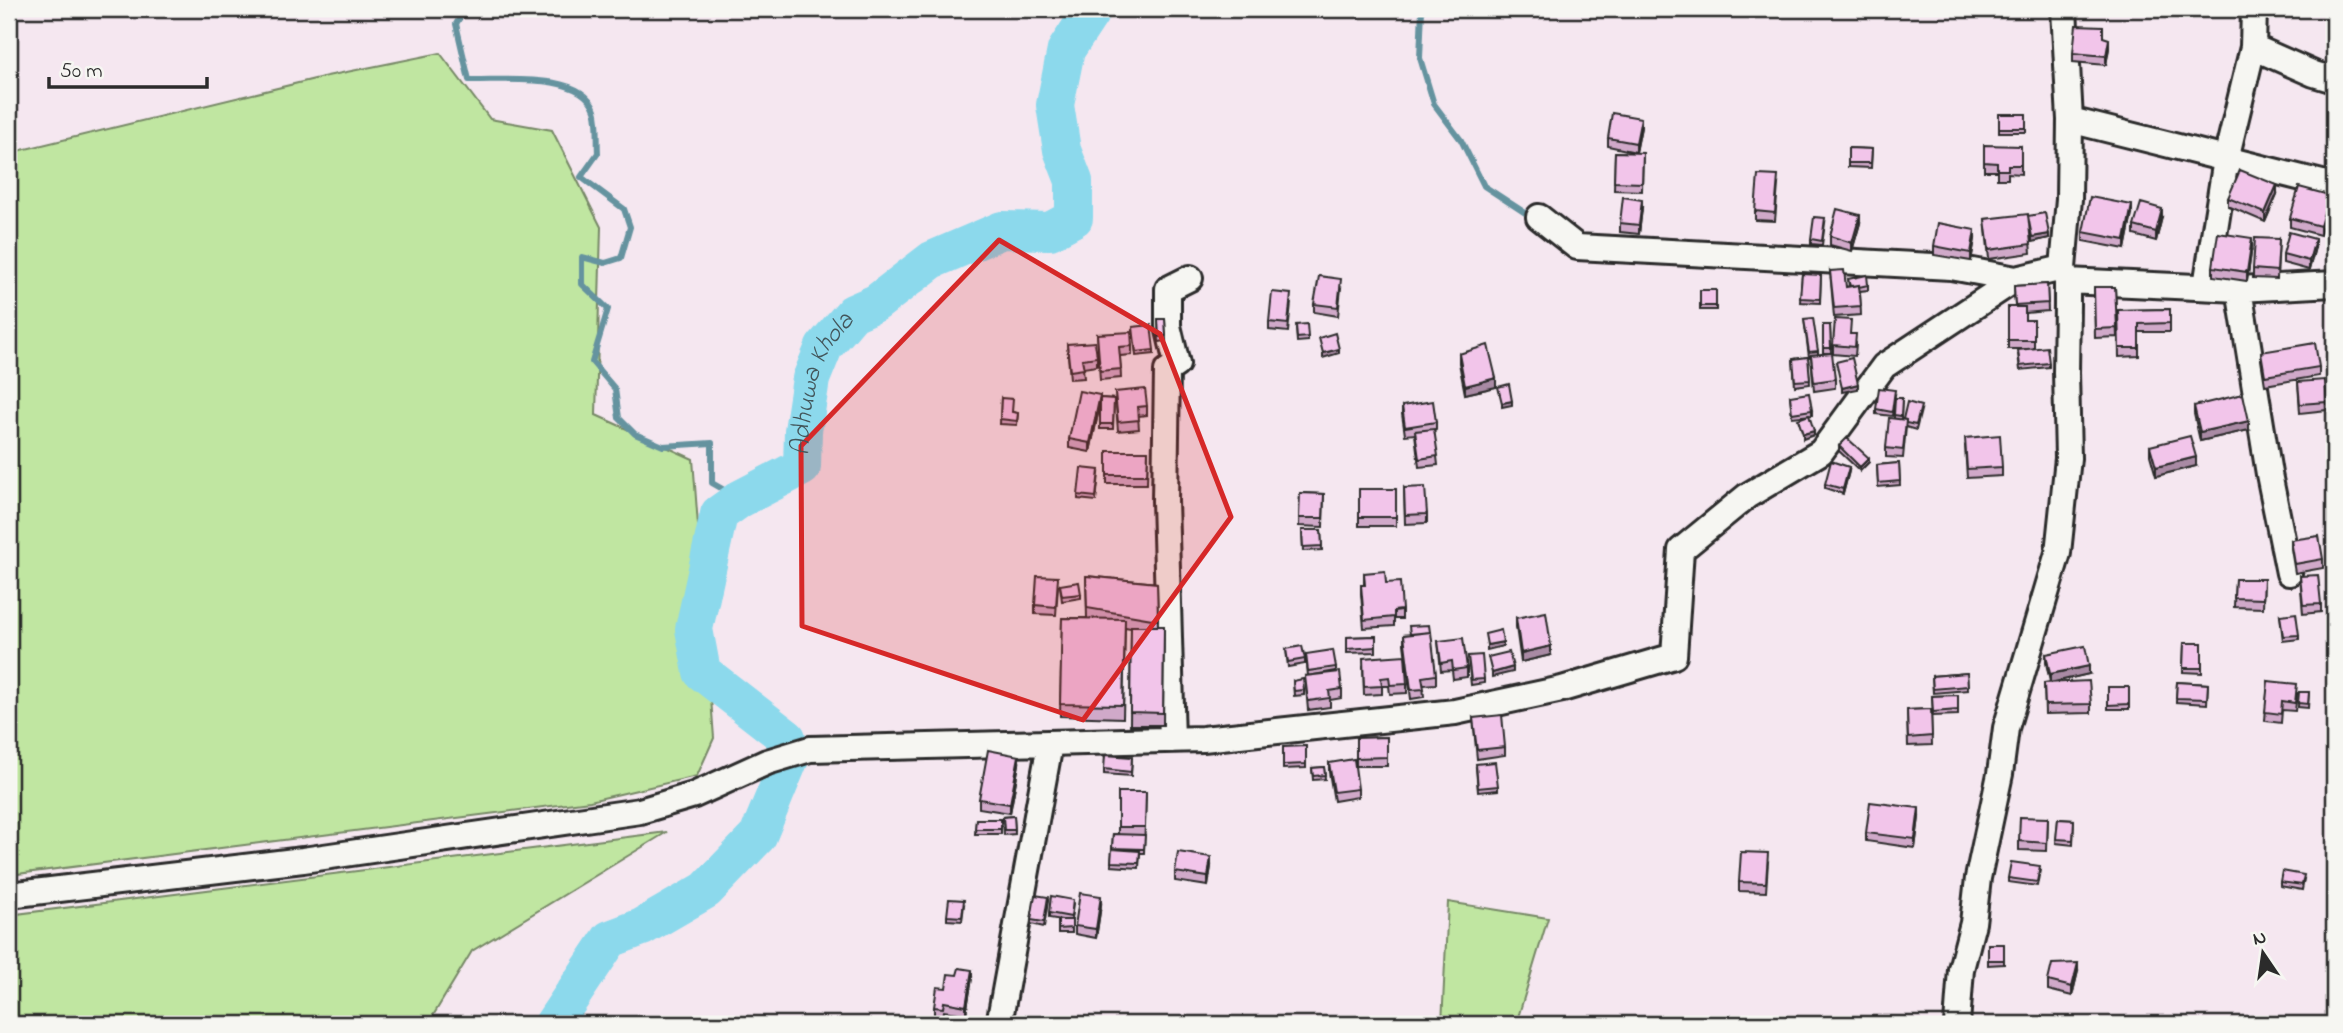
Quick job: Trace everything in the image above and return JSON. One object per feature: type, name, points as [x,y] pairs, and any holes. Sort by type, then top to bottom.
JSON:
[{"type":"street","points":[[1956,1024],[1961,969],[1973,923],[1978,878],[2000,774],[2006,728],[2058,553],[2068,458],[2065,275],[2070,120],[2064,9]]},
{"type":"street","points":[[2206,286],[2226,159],[2253,47],[2254,9]]},
{"type":"street","points":[[2253,47],[2334,80]]},
{"type":"street","points":[[2070,120],[2334,186]]},
{"type":"street","points":[[1539,217],[1577,247],[1951,267],[2015,279],[2065,275],[2239,289],[2334,284]]},
{"type":"street","points":[[1172,740],[1165,501],[1167,371],[1177,364],[1168,326],[1168,289],[1191,278]]},
{"type":"street","points":[[9,895],[303,860],[640,811],[694,796],[767,762],[810,749],[1203,739],[1455,712],[1562,690],[1674,656],[1681,550],[1747,496],[1821,452],[1884,366],[2015,279]]},
{"type":"street","points":[[2239,289],[2288,573]]},
{"type":"street","points":[[999,1024],[1050,744]]},
{"type":"highlighted area","points":[[999,240],[1160,334],[1231,517],[1083,720],[802,626],[801,446]]},
{"type":"green space","points":[[440,53],[490,119],[552,130],[601,227],[596,415],[693,459],[714,738],[697,776],[590,801],[9,875],[9,600],[14,597],[9,589],[9,528],[15,520],[9,509],[9,153],[327,76]]},
{"type":"green space","points":[[667,832],[472,951],[428,1024],[9,1024],[9,915]]},
{"type":"green space","points":[[1448,902],[1548,918],[1516,1024],[1442,1024]]},
{"type":"building","points":[[2076,25],[2103,26],[2103,37],[2109,39],[2106,56],[2073,53]]},
{"type":"building","points":[[1612,113],[1641,118],[1636,143],[1608,138]]},
{"type":"building","points":[[1999,114],[2026,114],[2026,128],[1999,128]]},
{"type":"building","points":[[1984,145],[2021,146],[2021,165],[2008,165],[2008,170],[1997,170],[1997,163],[1984,162]]},
{"type":"building","points":[[1848,148],[1872,149],[1871,163],[1848,163]]},
{"type":"building","points":[[1615,152],[1643,153],[1642,183],[1614,182]]},
{"type":"building","points":[[2240,170],[2277,185],[2265,213],[2228,198]]},
{"type":"building","points":[[1758,175],[1778,176],[1775,213],[1755,211]]},
{"type":"building","points":[[2299,187],[2329,195],[2320,226],[2290,218]]},
{"type":"building","points":[[1623,197],[1642,200],[1639,225],[1620,223]]},
{"type":"building","points":[[2090,197],[2132,205],[2125,240],[2083,232]]},
{"type":"building","points":[[2141,203],[2162,209],[2156,232],[2134,226]]},
{"type":"building","points":[[1837,209],[1860,215],[1852,243],[1830,236]]},
{"type":"building","points":[[2045,213],[2049,234],[2032,237],[2028,216]]},
{"type":"building","points":[[2028,214],[2031,244],[1989,250],[1985,219]]},
{"type":"building","points":[[1814,217],[1825,218],[1822,241],[1811,239]]},
{"type":"building","points":[[1938,223],[1975,230],[1971,253],[1934,246]]},
{"type":"building","points":[[2289,232],[2315,239],[2309,261],[2283,254]]},
{"type":"building","points":[[2218,233],[2252,238],[2247,272],[2213,267]]},
{"type":"building","points":[[2255,238],[2279,239],[2277,271],[2253,269]]},
{"type":"building","points":[[1844,270],[1846,287],[1859,285],[1861,306],[1834,308],[1830,271]]},
{"type":"building","points":[[1802,274],[1821,275],[1820,299],[1800,298]]},
{"type":"building","points":[[1867,275],[1868,285],[1850,286],[1848,279]]},
{"type":"building","points":[[1319,276],[1341,279],[1338,307],[1314,304]]},
{"type":"building","points":[[2047,284],[2048,303],[2015,305],[2014,286]]},
{"type":"building","points":[[2094,287],[2115,287],[2117,328],[2095,329]]},
{"type":"building","points":[[1700,290],[1716,290],[1716,306],[1700,306]]},
{"type":"building","points":[[1272,292],[1291,294],[1288,324],[1269,322]]},
{"type":"building","points":[[2008,307],[2025,307],[2025,320],[2034,320],[2034,340],[2008,340]]},
{"type":"building","points":[[2170,309],[2170,323],[2139,324],[2139,348],[2119,348],[2118,310]]},
{"type":"building","points":[[1813,318],[1818,351],[1809,352],[1804,319]]},
{"type":"building","points":[[1158,319],[1165,319],[1166,336],[1159,337]]},
{"type":"building","points":[[1835,319],[1851,320],[1850,334],[1856,334],[1855,347],[1833,345]]},
{"type":"building","points":[[1307,324],[1308,337],[1297,338],[1296,325]]},
{"type":"building","points":[[1151,325],[1154,350],[1136,352],[1133,327]]},
{"type":"building","points":[[1823,325],[1830,325],[1831,348],[1823,348]]},
{"type":"building","points":[[1131,332],[1132,346],[1119,347],[1121,369],[1100,371],[1097,334]]},
{"type":"building","points":[[1335,333],[1339,349],[1323,353],[1319,338]]},
{"type":"building","points":[[1095,342],[1097,357],[1082,359],[1084,369],[1070,371],[1067,344]]},
{"type":"building","points":[[2315,343],[2319,367],[2265,376],[2261,352]]},
{"type":"building","points":[[1488,345],[1496,378],[1465,386],[1459,354]]},
{"type":"building","points":[[2047,347],[2049,363],[2020,366],[2018,350]]},
{"type":"building","points":[[1832,353],[1835,379],[1814,382],[1811,355]]},
{"type":"building","points":[[1808,357],[1810,380],[1795,381],[1793,359]]},
{"type":"building","points":[[1852,358],[1858,384],[1842,388],[1836,362]]},
{"type":"building","points":[[2325,380],[2327,402],[2300,404],[2298,382]]},
{"type":"building","points":[[1509,384],[1512,401],[1502,403],[1498,387]]},
{"type":"building","points":[[1879,388],[1895,390],[1892,412],[1876,409]]},
{"type":"building","points":[[1145,389],[1147,406],[1138,407],[1139,420],[1118,422],[1115,392]]},
{"type":"building","points":[[1079,391],[1100,395],[1090,443],[1069,439]]},
{"type":"building","points":[[1809,393],[1812,410],[1792,413],[1790,396]]},
{"type":"building","points":[[2243,394],[2249,421],[2200,432],[2194,406]]},
{"type":"building","points":[[1001,398],[1013,399],[1012,412],[1018,413],[1017,421],[1000,419]]},
{"type":"building","points":[[1100,398],[1114,399],[1113,424],[1100,424]]},
{"type":"building","points":[[1895,398],[1902,398],[1901,416],[1894,415]]},
{"type":"building","points":[[1433,401],[1436,422],[1405,427],[1402,406]]},
{"type":"building","points":[[1907,402],[1921,406],[1916,425],[1906,423],[1903,419]]},
{"type":"building","points":[[1809,415],[1814,431],[1803,434],[1798,419]]},
{"type":"building","points":[[1889,418],[1906,420],[1903,450],[1886,448]]},
{"type":"building","points":[[1434,429],[1438,456],[1419,459],[1415,431]]},
{"type":"building","points":[[2000,435],[2002,467],[1967,469],[1965,438]]},
{"type":"building","points":[[2190,436],[2196,457],[2156,467],[2150,446]]},
{"type":"building","points":[[1847,438],[1869,458],[1860,467],[1839,446]]},
{"type":"building","points":[[1107,451],[1148,451],[1147,475],[1107,475]]},
{"type":"building","points":[[1831,461],[1849,467],[1843,489],[1825,484]]},
{"type":"building","points":[[1899,463],[1900,481],[1878,483],[1877,465]]},
{"type":"building","points":[[1081,468],[1099,470],[1096,497],[1078,495]]},
{"type":"building","points":[[1425,487],[1427,514],[1405,515],[1404,488]]},
{"type":"building","points":[[1359,489],[1396,489],[1396,517],[1359,517]]},
{"type":"building","points":[[1300,493],[1324,494],[1323,518],[1299,518]]},
{"type":"building","points":[[1302,530],[1321,530],[1322,546],[1303,547]]},
{"type":"building","points":[[2319,536],[2323,559],[2295,564],[2291,540]]},
{"type":"building","points":[[1385,571],[1386,583],[1400,582],[1402,610],[1394,611],[1394,617],[1364,620],[1361,585],[1365,585],[1364,573]]},
{"type":"building","points":[[2318,575],[2321,604],[2303,605],[2300,576]]},
{"type":"building","points":[[1037,576],[1058,577],[1056,607],[1035,605]]},
{"type":"building","points":[[1086,576],[1157,583],[1158,620],[1087,608]]},
{"type":"building","points":[[2235,579],[2264,579],[2263,599],[2234,598]]},
{"type":"building","points":[[1079,582],[1081,594],[1062,596],[1060,585]]},
{"type":"building","points":[[1546,612],[1551,646],[1521,653],[1516,618]]},
{"type":"building","points":[[2296,613],[2299,635],[2283,636],[2280,615]]},
{"type":"building","points":[[1062,618],[1125,619],[1123,705],[1060,704]]},
{"type":"building","points":[[1429,625],[1430,632],[1410,634],[1409,626]]},
{"type":"building","points":[[1131,626],[1164,626],[1163,713],[1130,712]]},
{"type":"building","points":[[1501,630],[1503,642],[1487,645],[1485,634]]},
{"type":"building","points":[[1431,632],[1436,675],[1422,677],[1424,689],[1411,690],[1404,635]]},
{"type":"building","points":[[1376,636],[1376,647],[1347,649],[1347,637]]},
{"type":"building","points":[[1463,638],[1467,668],[1453,670],[1452,661],[1441,663],[1438,641]]},
{"type":"building","points":[[2184,643],[2202,643],[2202,668],[2183,668]]},
{"type":"building","points":[[1302,646],[1305,659],[1288,662],[1286,649]]},
{"type":"building","points":[[2085,646],[2089,666],[2050,674],[2046,654]]},
{"type":"building","points":[[1333,650],[1336,667],[1308,671],[1306,654]]},
{"type":"building","points":[[1509,652],[1513,667],[1492,673],[1488,657]]},
{"type":"building","points":[[1405,655],[1407,684],[1390,685],[1389,677],[1381,678],[1382,686],[1364,687],[1363,658]]},
{"type":"building","points":[[1482,655],[1484,679],[1471,680],[1468,656]]},
{"type":"building","points":[[1340,672],[1342,689],[1329,691],[1330,698],[1308,701],[1305,676]]},
{"type":"building","points":[[1967,673],[1968,686],[1933,689],[1932,676]]},
{"type":"building","points":[[1303,679],[1304,690],[1294,691],[1293,681]]},
{"type":"building","points":[[2089,681],[2091,704],[2045,705],[2044,683]]},
{"type":"building","points":[[2268,681],[2297,684],[2295,703],[2282,701],[2281,714],[2265,712]]},
{"type":"building","points":[[2177,682],[2208,684],[2207,699],[2176,698]]},
{"type":"building","points":[[2108,687],[2129,687],[2129,704],[2108,705]]},
{"type":"building","points":[[2299,692],[2309,692],[2308,704],[2298,703]]},
{"type":"building","points":[[1958,695],[1958,710],[1933,712],[1932,696]]},
{"type":"building","points":[[1931,709],[1932,736],[1908,738],[1907,710]]},
{"type":"building","points":[[1502,715],[1505,747],[1477,750],[1473,718]]},
{"type":"building","points":[[1387,737],[1387,757],[1356,758],[1356,738]]},
{"type":"building","points":[[1306,746],[1306,764],[1283,765],[1283,747]]},
{"type":"building","points":[[988,750],[1019,756],[1010,804],[979,799]]},
{"type":"building","points":[[1105,755],[1132,757],[1131,772],[1104,769]]},
{"type":"building","points":[[1354,759],[1358,789],[1334,792],[1329,763]]},
{"type":"building","points":[[1495,762],[1498,786],[1478,788],[1476,764]]},
{"type":"building","points":[[1324,767],[1325,775],[1313,776],[1312,768]]},
{"type":"building","points":[[1118,792],[1146,792],[1145,827],[1118,827]]},
{"type":"building","points":[[1870,802],[1919,808],[1915,839],[1866,833]]},
{"type":"building","points":[[1014,816],[1015,830],[1004,830],[1003,817]]},
{"type":"building","points":[[2020,817],[2048,818],[2047,843],[2019,841]]},
{"type":"building","points":[[976,819],[1001,819],[1001,829],[975,829]]},
{"type":"building","points":[[2058,819],[2074,820],[2073,840],[2056,839]]},
{"type":"building","points":[[1113,834],[1145,835],[1144,849],[1112,848]]},
{"type":"building","points":[[1112,849],[1140,851],[1139,863],[1111,862]]},
{"type":"building","points":[[1178,852],[1211,857],[1208,877],[1175,872]]},
{"type":"building","points":[[1741,852],[1768,853],[1766,883],[1739,882]]},
{"type":"building","points":[[2011,862],[2040,866],[2037,882],[2008,878]]},
{"type":"building","points":[[2282,871],[2304,875],[2302,885],[2280,882]]},
{"type":"building","points":[[1080,893],[1101,896],[1096,929],[1075,926]]},
{"type":"building","points":[[2334,893],[2334,928],[2330,927]]},
{"type":"building","points":[[1035,895],[1048,897],[1044,922],[1031,920]]},
{"type":"building","points":[[1051,896],[1073,900],[1071,917],[1049,913]]},
{"type":"building","points":[[949,899],[964,900],[962,917],[947,916]]},
{"type":"building","points":[[1058,920],[1072,920],[1072,928],[1058,929]]},
{"type":"building","points":[[1988,944],[2004,944],[2004,960],[1988,960]]},
{"type":"building","points":[[2078,963],[2072,987],[2048,981],[2052,964]]},
{"type":"building","points":[[959,968],[972,970],[966,1006],[944,1002],[943,1008],[934,1007],[937,987],[946,988],[948,974],[957,975]]},
{"type":"building","points":[[1025,1018],[1082,1024],[1025,1024]]},
{"type":"waterway","points":[[465,9],[456,24],[469,80],[520,80],[558,84],[574,89],[587,98],[595,110],[598,153],[581,177],[624,209],[630,227],[621,258],[605,263],[582,257],[582,284],[608,309],[592,362],[615,389],[619,418],[635,434],[663,446],[712,443],[712,483],[740,499]]},
{"type":"waterway","name":"Adhuwa Khola","points":[[553,1024],[610,939],[642,927],[706,890],[758,836],[791,756],[787,738],[702,672],[694,629],[719,514],[740,499],[802,467],[803,431],[811,379],[824,347],[853,313],[876,303],[932,260],[1002,230],[1050,231],[1074,218],[1074,181],[1062,150],[1055,105],[1066,50],[1093,9]]},
{"type":"waterway","points":[[1422,9],[1420,58],[1434,104],[1461,140],[1484,186],[1533,218]]}]
